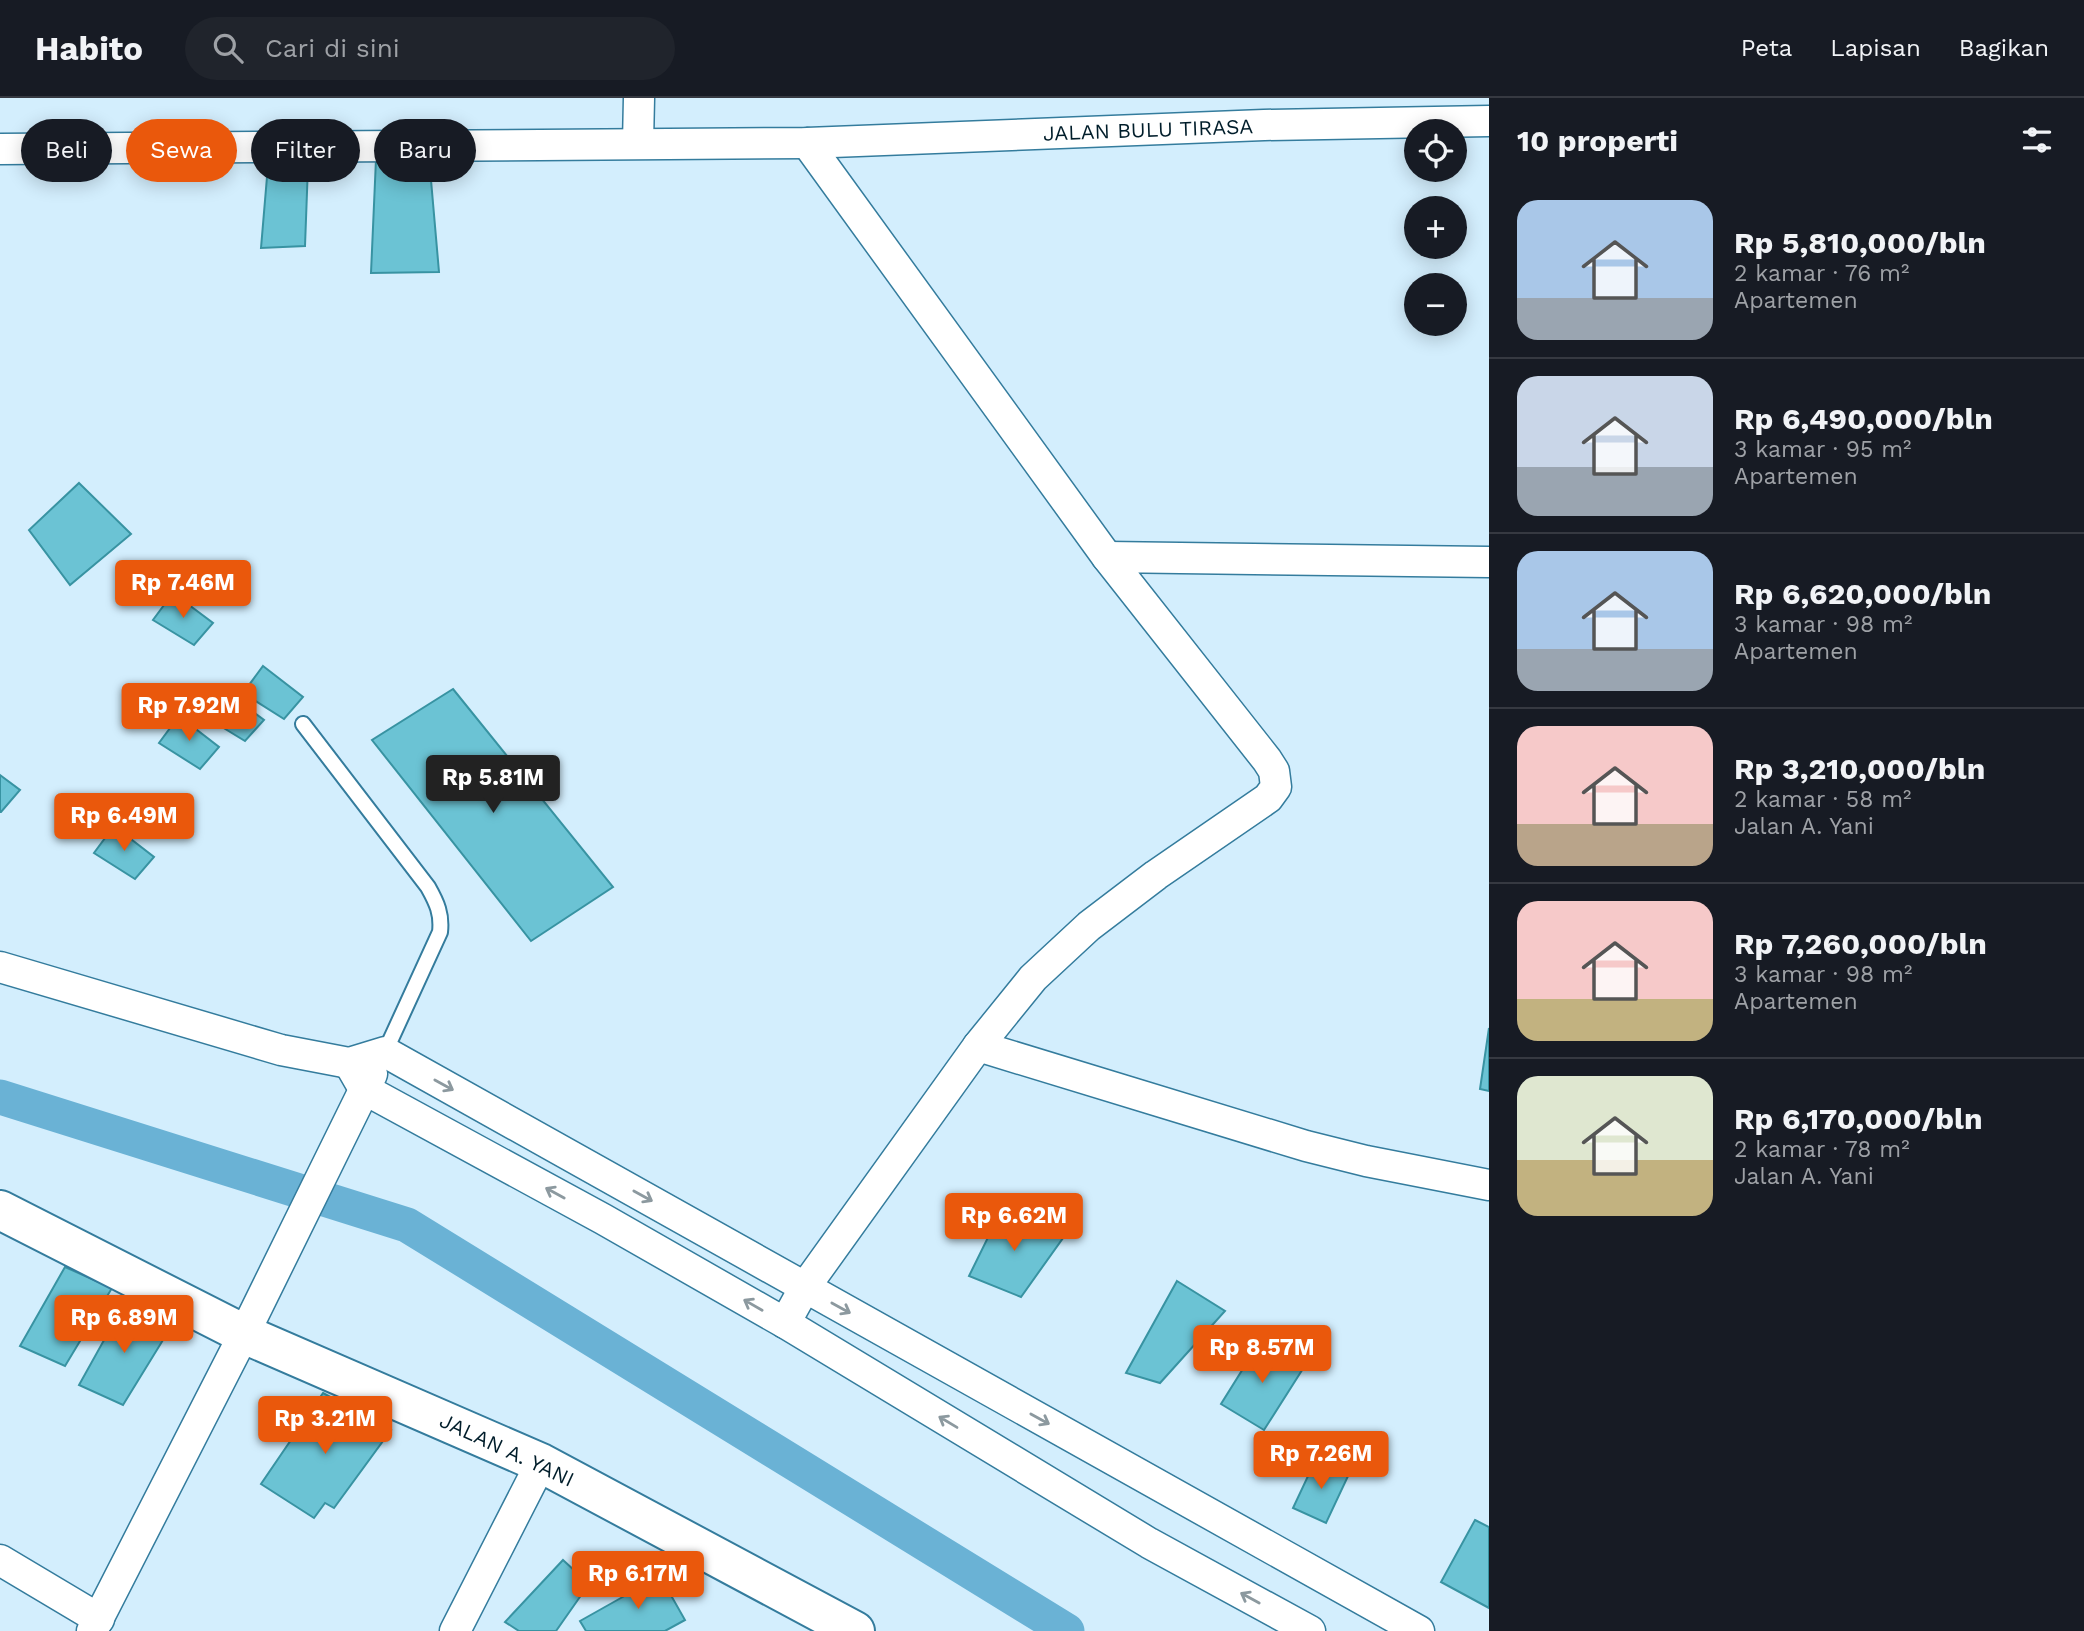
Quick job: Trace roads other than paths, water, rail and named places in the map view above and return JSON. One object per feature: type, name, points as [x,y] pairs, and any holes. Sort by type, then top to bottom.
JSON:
[{"type":"highway","name":"JALAN A. YANI","points":[[0,1210],[244,1334],[541,1463],[855,1631]]},
{"type":"street","points":[[638,143],[639,98]]},
{"type":"street","name":"JALAN BULU TIRASA","points":[[0,149],[807,143],[1262,112],[1489,121]]},
{"type":"street","points":[[785,1323],[805,1287],[978,1046],[1033,978],[1079,934],[1156,875],[1268,798],[1276,787],[1274,771],[1267,760],[1107,557],[807,143]]},
{"type":"street","points":[[1107,557],[1489,562]]},
{"type":"street","points":[[0,967],[281,1050],[349,1063],[385,1052],[1419,1631]]},
{"type":"street","points":[[978,1046],[1306,1146],[1366,1161],[1489,1185]]},
{"type":"street","points":[[0,1560],[95,1625],[244,1334],[358,1100],[385,1052]]},
{"type":"street","points":[[349,1063],[358,1100]]},
{"type":"street","points":[[358,1100],[603,1219],[785,1323],[1149,1543],[1310,1631]]},
{"type":"street","points":[[455,1631],[541,1463]]},
{"type":"lane","points":[[303,724],[428,887],[441,917],[440,932],[385,1052]]},
{"type":"waterway","points":[[0,1097],[407,1225],[1067,1631]]}]
